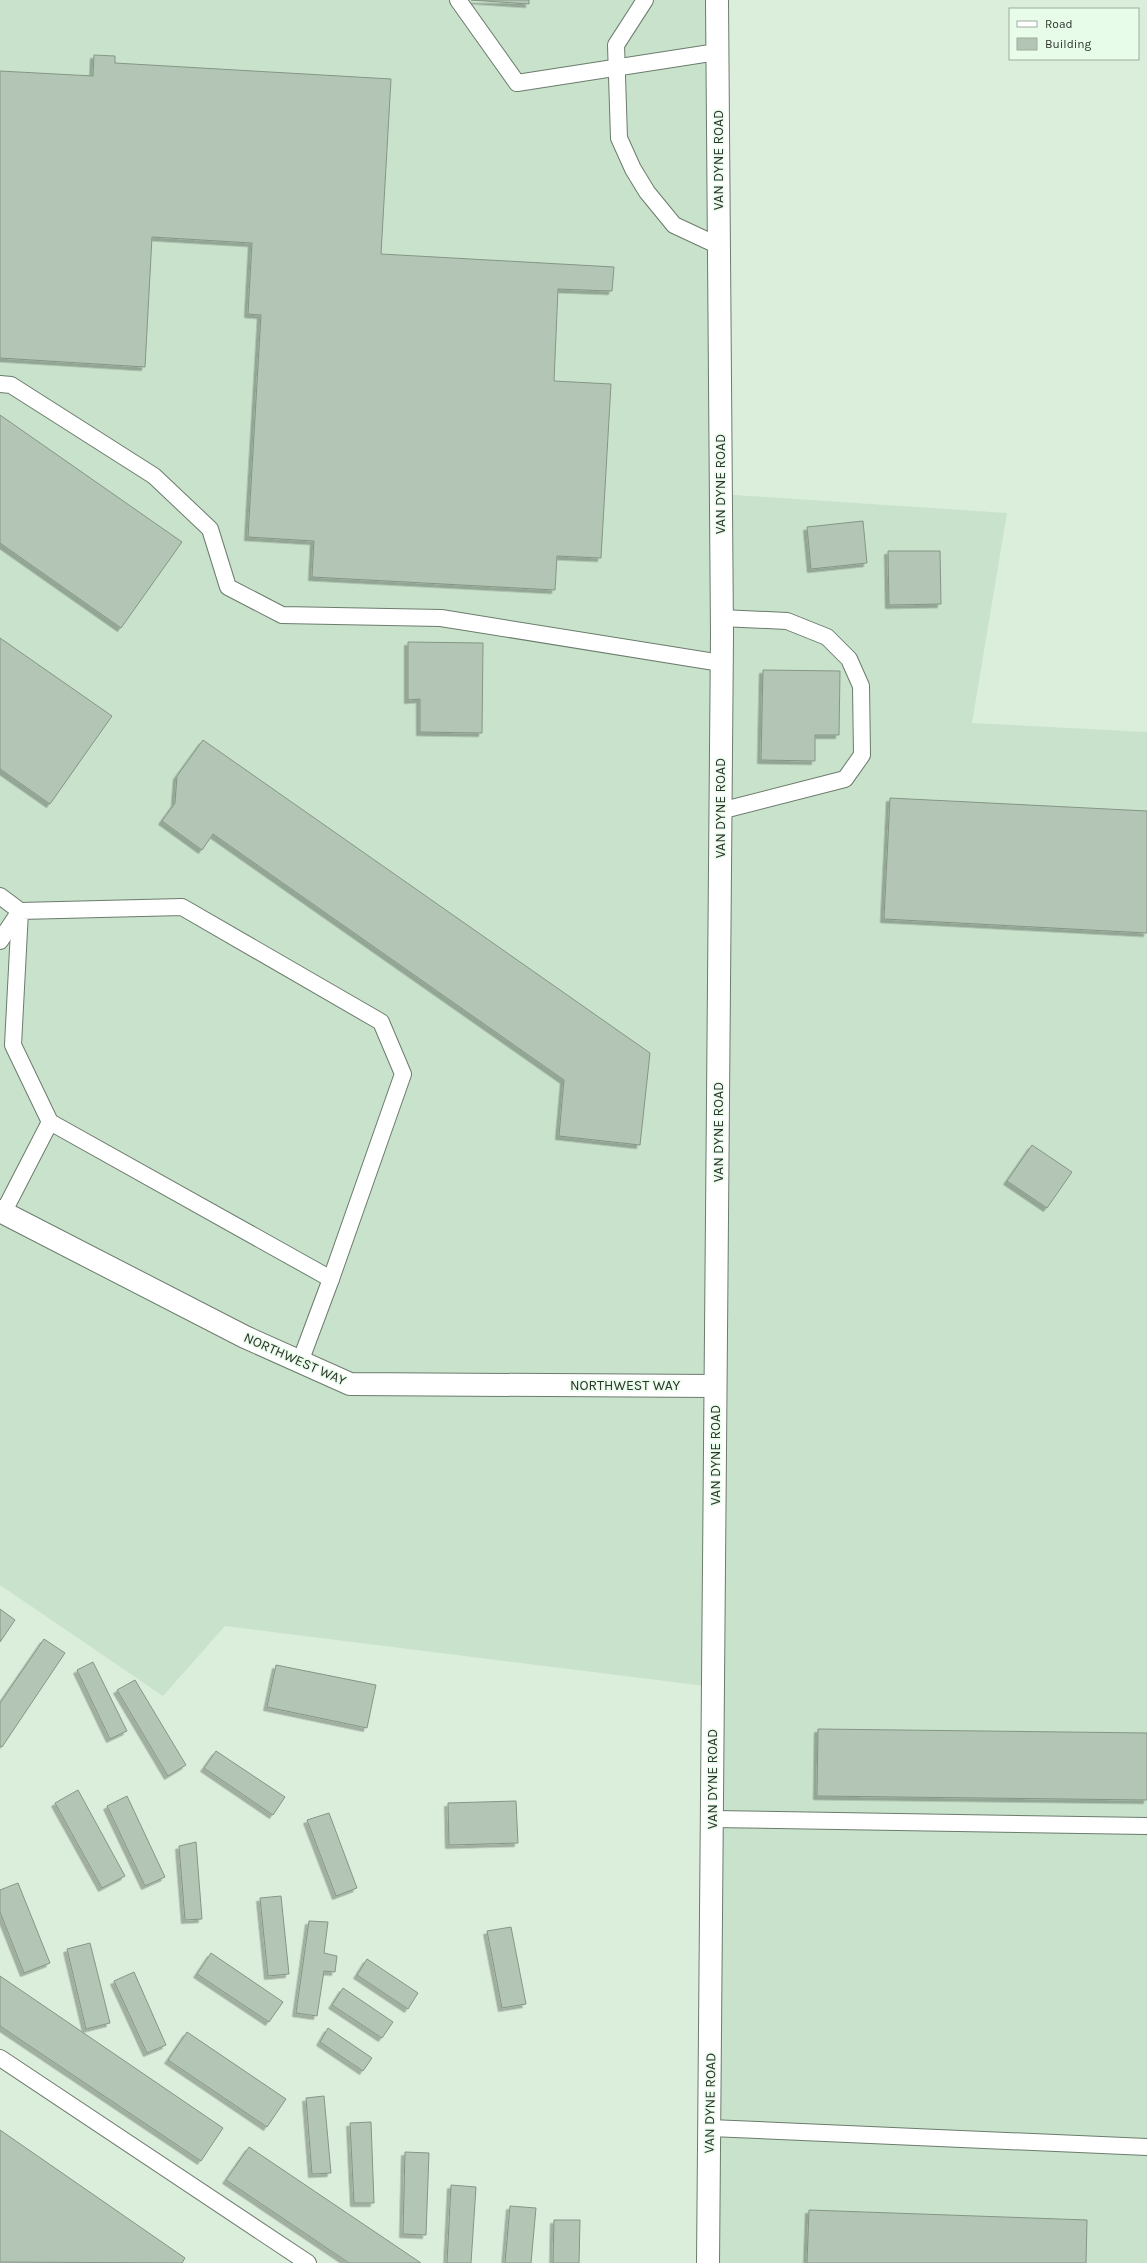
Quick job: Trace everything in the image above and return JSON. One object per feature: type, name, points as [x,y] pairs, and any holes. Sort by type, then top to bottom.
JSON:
[{"type":"street","name":"VAN DYNE ROAD","points":[[708,2263],[721,663],[717,0]]},
{"type":"street","name":"NORTHWEST WAY","points":[[2,1212],[245,1337],[350,1384],[715,1386]]},
{"type":"lane","points":[[458,0],[517,83],[717,52]]},
{"type":"lane","points":[[645,0],[616,45],[619,138],[632,169],[647,192],[674,225],[718,246]]},
{"type":"lane","points":[[0,384],[11,386],[154,476],[210,529],[228,587],[282,615],[441,618],[721,663]]},
{"type":"lane","points":[[720,811],[846,779],[862,755],[860,686],[849,659],[827,637],[787,621],[721,618]]},
{"type":"lane","points":[[0,896],[20,911],[182,907],[380,1022],[403,1074],[331,1279],[300,1362]]},
{"type":"lane","points":[[0,940],[20,911]]},
{"type":"lane","points":[[20,911],[13,1045],[50,1122],[331,1279]]},
{"type":"lane","points":[[2,1212],[50,1122]]},
{"type":"lane","points":[[712,1818],[1147,1826]]},
{"type":"lane","points":[[0,2058],[308,2263]]},
{"type":"lane","points":[[710,2128],[1147,2147]]},
{"type":"shaded area","points":[[0,0],[717,0],[720,494],[1007,513],[972,723],[1147,732],[1147,2263],[708,2263],[713,1687],[225,1626],[163,1696],[0,1585]]},
{"type":"building","points":[[471,0],[529,0],[529,4]]},
{"type":"building","points":[[94,55],[115,56],[115,63],[391,79],[381,254],[614,267],[612,291],[558,289],[554,381],[611,384],[601,558],[557,556],[555,590],[312,577],[314,541],[248,537],[261,315],[248,314],[252,243],[152,237],[145,367],[0,358],[0,71],[93,76]]},
{"type":"building","points":[[0,415],[182,542],[121,628],[0,543]]},
{"type":"building","points":[[863,521],[867,563],[811,569],[807,527]]},
{"type":"building","points":[[888,551],[940,551],[941,604],[889,605]]},
{"type":"building","points":[[0,638],[112,716],[50,804],[0,769]]},
{"type":"building","points":[[408,642],[483,643],[482,733],[420,732],[420,699],[408,700]]},
{"type":"building","points":[[763,670],[840,671],[839,735],[815,735],[815,761],[761,760]]},
{"type":"building","points":[[203,740],[650,1053],[640,1145],[559,1136],[564,1080],[213,834],[202,850],[162,821],[175,803],[177,776]]},
{"type":"building","points":[[890,798],[1147,811],[1147,933],[884,919]]},
{"type":"building","points":[[1032,1145],[1072,1172],[1047,1208],[1007,1181]]},
{"type":"building","points":[[0,1609],[15,1620],[0,1642]]},
{"type":"building","points":[[44,1639],[65,1653],[2,1747],[0,1746],[0,1703]]},
{"type":"building","points":[[93,1662],[127,1731],[110,1739],[77,1670]]},
{"type":"building","points":[[276,1665],[376,1685],[367,1728],[267,1707]]},
{"type":"building","points":[[135,1680],[186,1765],[168,1776],[117,1690]]},
{"type":"building","points":[[818,1729],[1147,1733],[1147,1800],[817,1796]]},
{"type":"building","points":[[216,1751],[285,1797],[273,1815],[204,1768]]},
{"type":"building","points":[[78,1790],[125,1876],[102,1888],[55,1803]]},
{"type":"building","points":[[127,1796],[165,1877],[145,1886],[107,1806]]},
{"type":"building","points":[[516,1801],[518,1843],[449,1845],[448,1803]]},
{"type":"building","points":[[329,1813],[357,1888],[336,1896],[307,1820]]},
{"type":"building","points":[[196,1842],[202,1919],[185,1920],[179,1846]]},
{"type":"building","points":[[18,1883],[50,1963],[24,1973],[0,1912],[0,1890]]},
{"type":"building","points":[[281,1896],[289,1974],[268,1976],[260,1898]]},
{"type":"building","points":[[309,1921],[328,1922],[324,1953],[337,1956],[335,1972],[324,1971],[317,2016],[296,2013]]},
{"type":"building","points":[[511,1927],[526,2004],[502,2008],[487,1931]]},
{"type":"building","points":[[90,1943],[110,2023],[86,2029],[67,1949]]},
{"type":"building","points":[[211,1953],[283,2002],[269,2022],[197,1974]]},
{"type":"building","points":[[367,1959],[418,1993],[408,2009],[357,1975]]},
{"type":"building","points":[[134,1972],[166,2045],[147,2053],[114,1981]]},
{"type":"building","points":[[0,1976],[223,2128],[201,2161],[0,2026]]},
{"type":"building","points":[[343,1988],[393,2022],[382,2038],[332,2005]]},
{"type":"building","points":[[328,2028],[372,2058],[363,2071],[320,2042]]},
{"type":"building","points":[[187,2032],[286,2099],[267,2127],[168,2060]]},
{"type":"building","points":[[324,2096],[331,2173],[312,2174],[306,2098]]},
{"type":"building","points":[[371,2122],[374,2203],[354,2203],[350,2123]]},
{"type":"building","points":[[0,2130],[185,2258],[182,2263],[0,2262]]},
{"type":"building","points":[[249,2147],[421,2263],[349,2263],[226,2180]]},
{"type":"building","points":[[405,2152],[429,2153],[426,2235],[403,2234]]},
{"type":"building","points":[[451,2185],[476,2187],[471,2263],[447,2263]]},
{"type":"building","points":[[510,2206],[536,2208],[531,2263],[505,2263]]},
{"type":"building","points":[[809,2210],[1087,2220],[1086,2263],[807,2263]]},
{"type":"building","points":[[554,2220],[580,2220],[579,2263],[553,2263]]}]
